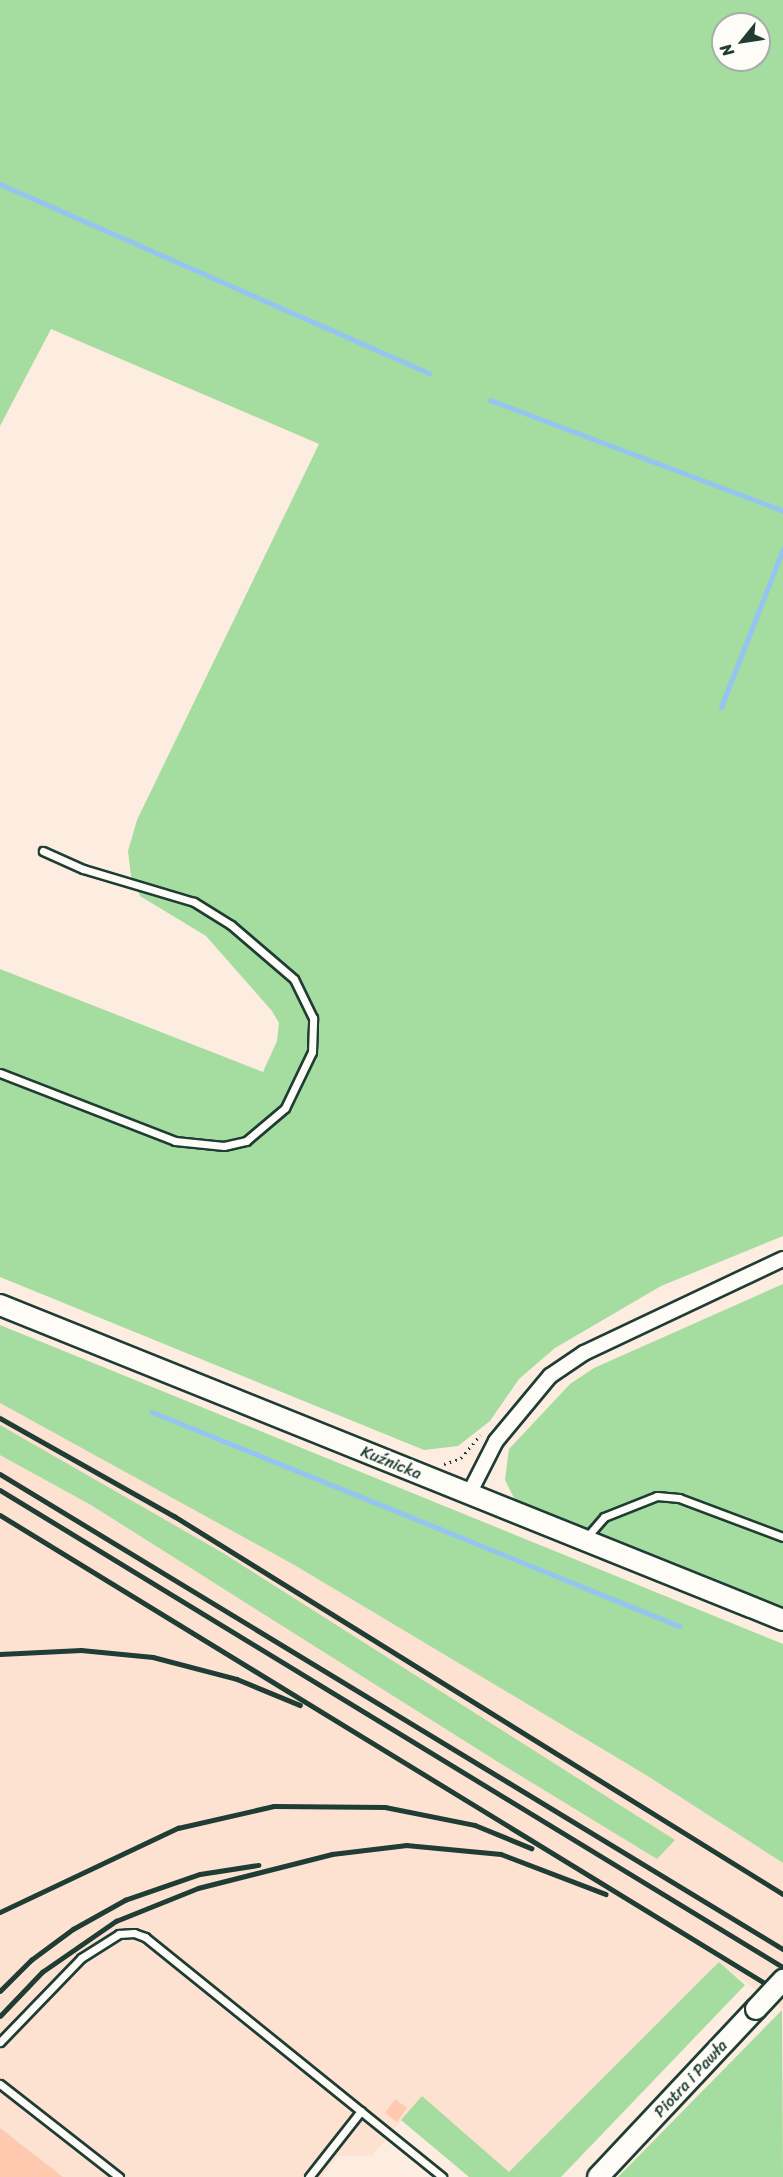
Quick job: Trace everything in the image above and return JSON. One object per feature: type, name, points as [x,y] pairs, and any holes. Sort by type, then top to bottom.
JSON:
[{"type":"street","points":[[469,1494],[496,1441],[533,1391],[567,1364],[783,1259]]},
{"type":"street","name":"Kuźnicka","points":[[0,1305],[783,1620]]},
{"type":"street","name":"Piotra i Pawła","points":[[598,2177],[783,1980]]},
{"type":"lane","points":[[0,1073],[175,1141],[224,1146],[246,1141],[285,1108],[312,1052],[313,1018],[294,979],[231,925],[194,902],[83,869],[43,851]]},
{"type":"lane","points":[[584,1541],[604,1517],[657,1496],[679,1498],[783,1537]]},
{"type":"lane","points":[[0,2042],[81,1958],[119,1934],[134,1933],[145,1937],[442,2177]]},
{"type":"lane","points":[[0,2084],[119,2177]]},
{"type":"lane","points":[[309,2177],[361,2111]]},
{"type":"path","points":[[439,1466],[461,1458],[482,1433],[496,1441]]},
{"type":"shaded area","points":[[0,1403],[296,1566],[646,1775],[783,1863],[783,2010],[719,1963],[509,2172],[422,2096],[372,2156],[338,2156],[322,2177],[0,2177]]},
{"type":"green space","points":[[0,0],[783,0],[783,1236],[661,1286],[555,1348],[519,1379],[490,1421],[458,1446],[424,1450],[0,1277],[0,969],[263,1072],[277,1041],[279,1023],[272,1011],[206,936],[140,896],[131,876],[128,851],[137,820],[319,444],[51,329],[0,426]]},
{"type":"green space","points":[[783,1284],[783,1620],[523,1516],[505,1480],[509,1449],[570,1384],[594,1368]]},
{"type":"green space","points":[[0,1325],[783,1644],[783,1863],[646,1775],[296,1566],[0,1403]]},
{"type":"green space","points":[[0,1425],[223,1553],[675,1840],[657,1859],[498,1762],[91,1505],[0,1455]]},
{"type":"green space","points":[[719,1962],[745,1985],[561,2177],[469,2177],[401,2120],[422,2096],[509,2172]]},
{"type":"green space","points":[[782,2010],[783,2177],[618,2177]]},
{"type":"building","points":[[395,2099],[407,2108],[397,2122],[385,2113]]},
{"type":"building","points":[[0,2128],[63,2177],[0,2177]]},
{"type":"waterway","points":[[0,184],[429,373]]},
{"type":"waterway","points":[[490,400],[783,511]]},
{"type":"waterway","points":[[721,707],[783,549]]},
{"type":"waterway","points":[[152,1412],[679,1626]]},
{"type":"railway","points":[[0,1418],[174,1516],[783,1894]]},
{"type":"railway","points":[[0,1474],[783,1949]]},
{"type":"railway","points":[[0,1490],[783,1967]]},
{"type":"railway","points":[[0,1515],[783,1994]]},
{"type":"railway","points":[[0,1654],[81,1650],[153,1657],[237,1679],[300,1705]]},
{"type":"railway","points":[[0,1912],[178,1828],[274,1806],[385,1807],[475,1825],[531,1848]]},
{"type":"railway","points":[[0,2016],[42,1972],[116,1921],[198,1888],[332,1854],[406,1845],[501,1854],[606,1894]]},
{"type":"railway","points":[[0,1991],[31,1960],[73,1929],[125,1900],[200,1874],[258,1865]]}]
